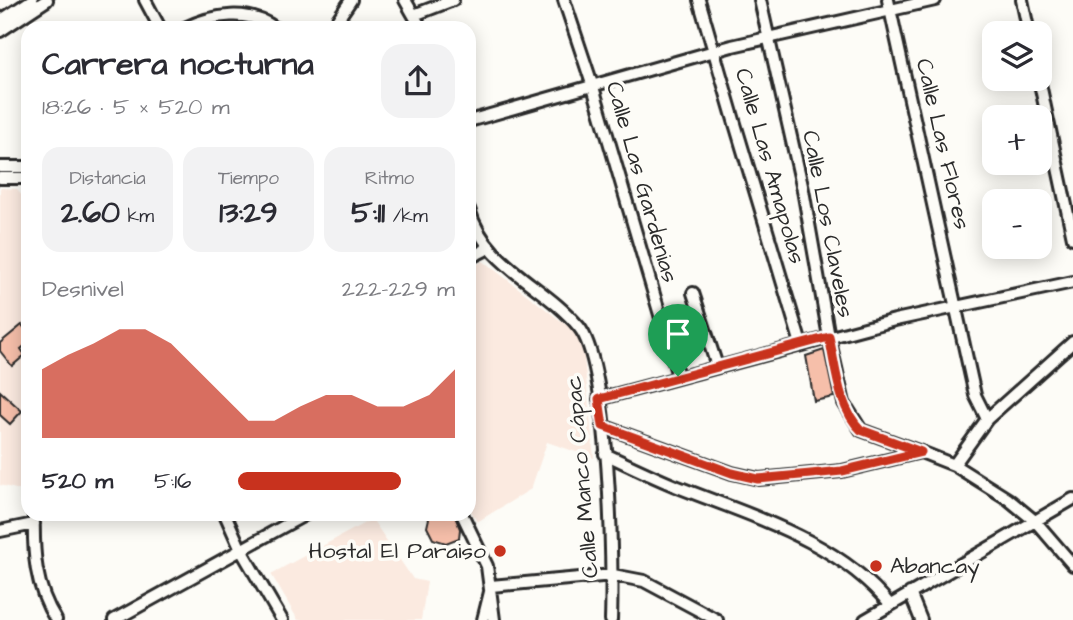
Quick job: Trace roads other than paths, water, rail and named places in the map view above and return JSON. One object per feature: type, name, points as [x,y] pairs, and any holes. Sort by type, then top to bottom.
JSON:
[{"type":"street","points":[[0,21],[32,0]]},
{"type":"street","points":[[0,31],[47,0]]},
{"type":"street","points":[[145,0],[156,21]]},
{"type":"street","points":[[337,21],[351,0]]},
{"type":"street","points":[[405,0],[417,21]]},
{"type":"street","points":[[414,15],[453,0]]},
{"type":"street","name":"Calle Las Gardenias","points":[[564,0],[593,87],[678,376]]},
{"type":"street","name":"Calle Las Amapolas","points":[[699,0],[716,51],[734,128],[801,344]]},
{"type":"street","name":"Calle Los Claveles","points":[[760,0],[803,190],[829,337],[844,403],[861,430],[921,452]]},
{"type":"street","points":[[476,119],[889,5],[935,0]]},
{"type":"street","points":[[1022,0],[1026,21]]},
{"type":"street","name":"Calle Las Flores","points":[[889,5],[958,308],[975,395],[987,419]]},
{"type":"street","points":[[210,21],[236,14],[259,17],[265,21]]},
{"type":"street","points":[[1042,91],[1073,238]]},
{"type":"street","points":[[0,167],[21,167]]},
{"type":"street","points":[[0,178],[21,178]]},
{"type":"street","points":[[476,224],[487,249],[476,254]]},
{"type":"street","name":"Calle Manco Cápac","points":[[487,249],[580,328],[593,365],[605,454],[613,575],[611,620]]},
{"type":"street","points":[[599,399],[829,337],[1073,282]]},
{"type":"street","points":[[693,293],[717,366]]},
{"type":"street","points":[[954,465],[987,419],[1073,342]]},
{"type":"street","points":[[603,426],[732,473],[758,479],[842,471],[921,452],[954,465],[1036,522],[1073,565]]},
{"type":"street","points":[[605,454],[762,520],[830,553],[878,589],[890,605]]},
{"type":"street","points":[[865,620],[970,556],[1036,522],[1073,499]]},
{"type":"street","points":[[0,531],[28,521]]},
{"type":"street","points":[[34,521],[33,557],[42,591],[56,620]]},
{"type":"street","points":[[228,521],[241,550],[282,620]]},
{"type":"street","points":[[114,620],[292,521]]},
{"type":"street","points":[[466,521],[488,566],[494,620]]},
{"type":"street","points":[[491,586],[613,575],[644,581],[717,620]]},
{"type":"street","points":[[483,620],[491,586]]},
{"type":"street","points":[[910,593],[921,620]]},
{"type":"place","name":"Hostal El Paraiso","points":[[500,551]]},
{"type":"place","name":"Abancay","points":[[876,566]]}]
